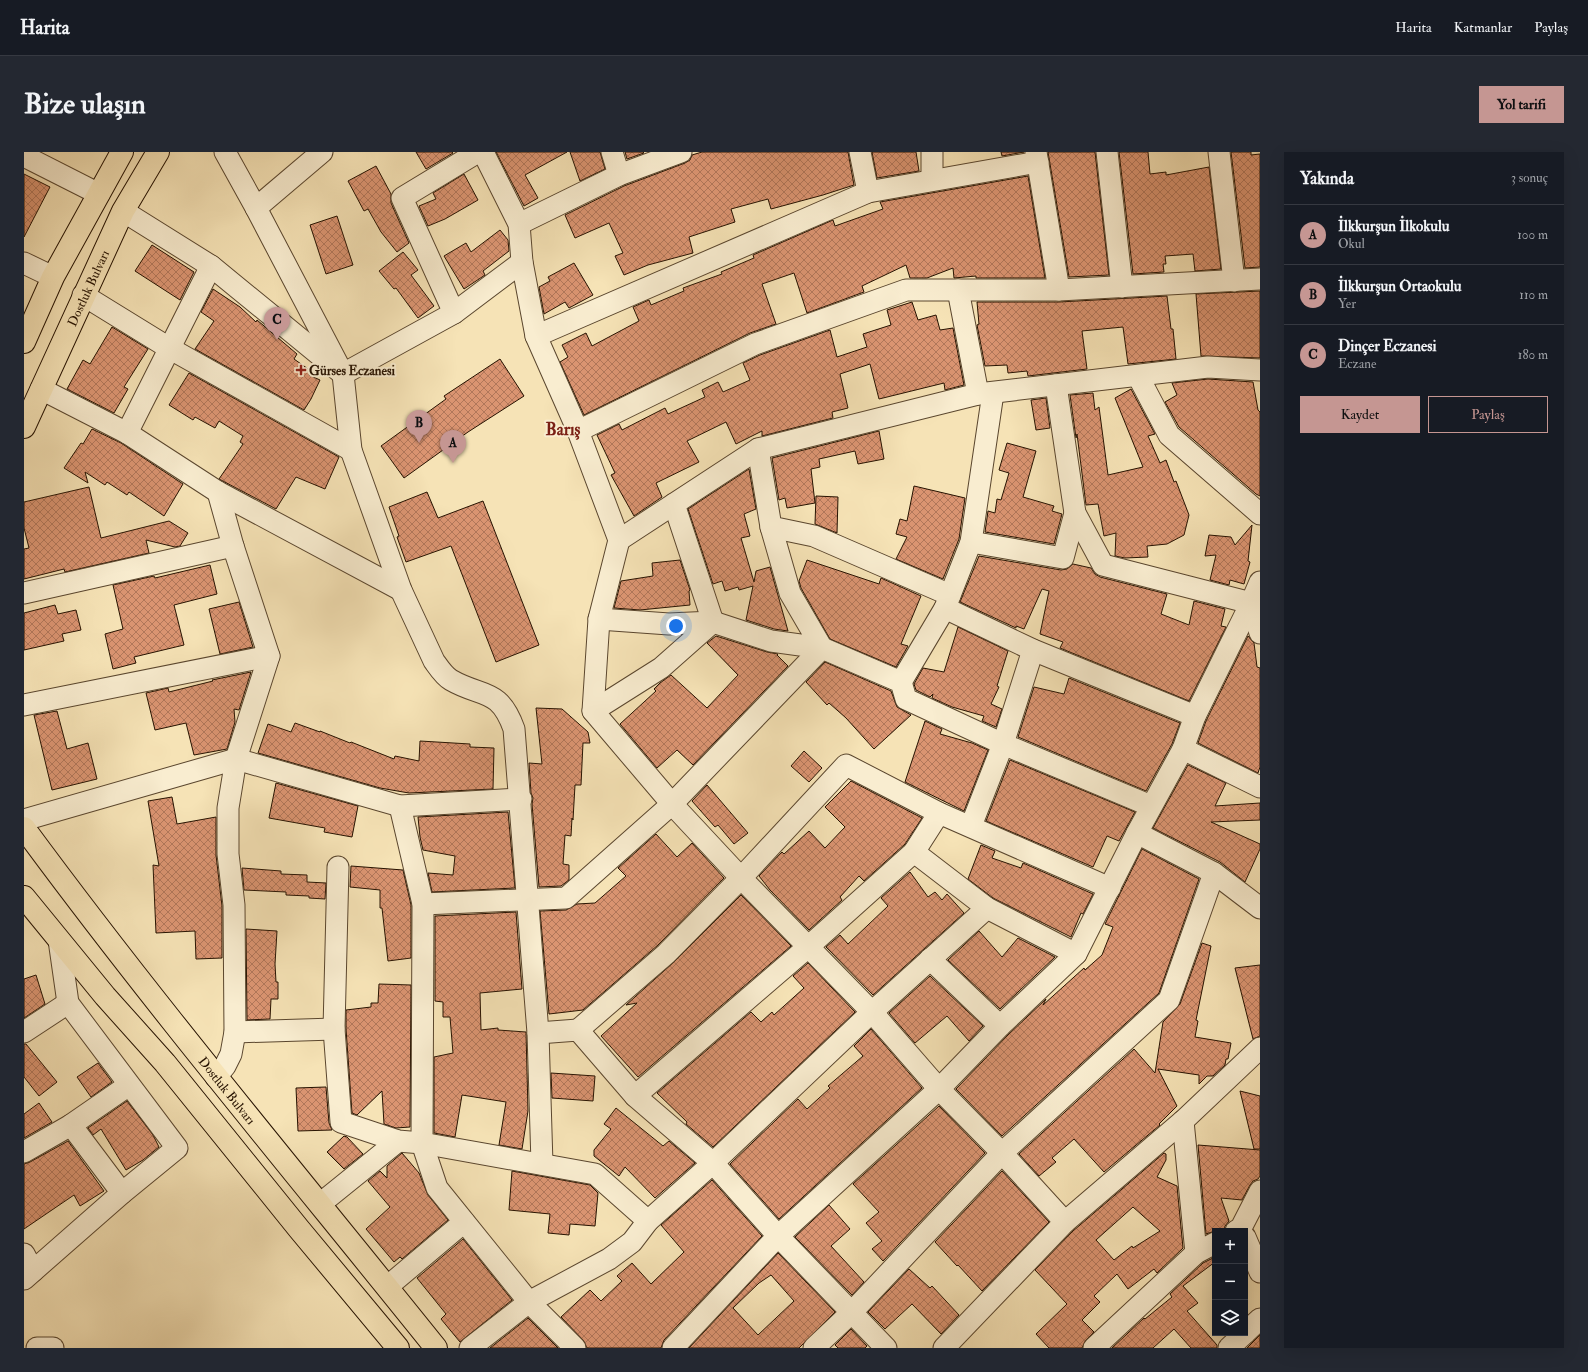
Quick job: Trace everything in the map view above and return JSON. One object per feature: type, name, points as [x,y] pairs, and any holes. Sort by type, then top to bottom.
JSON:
[{"type":"main road","points":[[24,342],[54,278],[122,152]]},
{"type":"main road","name":"Dostluk Bulvarı","points":[[24,427],[83,295],[123,211],[158,152]]},
{"type":"main road","name":"Dostluk Bulvarı","points":[[24,828],[54,869],[216,1077],[436,1348]]},
{"type":"main road","points":[[24,897],[105,996],[165,1063],[298,1229],[398,1348]]},
{"type":"main road","points":[[24,907],[44,922]]},
{"type":"street","points":[[225,152],[343,374],[351,450],[401,590],[434,661],[440,670],[452,680],[493,697],[506,711],[514,729],[538,1033],[542,1164]]},
{"type":"street","points":[[256,208],[322,152]]},
{"type":"street","points":[[454,313],[402,198],[478,152]]},
{"type":"street","points":[[482,152],[519,224],[522,262],[536,336],[578,431],[619,540],[599,619],[593,711],[672,804],[741,878],[872,1012],[940,1089],[1002,1153],[1065,1222]]},
{"type":"street","points":[[612,152],[619,175]]},
{"type":"street","points":[[519,224],[619,175],[681,152]]},
{"type":"street","points":[[860,152],[868,192]]},
{"type":"street","points":[[932,152],[932,180]]},
{"type":"street","points":[[1107,152],[1122,287]]},
{"type":"street","points":[[1218,152],[1234,281]]},
{"type":"street","points":[[24,156],[99,194]]},
{"type":"street","points":[[536,336],[868,192],[932,180],[1037,157],[1059,290]]},
{"type":"street","points":[[123,211],[211,266],[343,374]]},
{"type":"street","points":[[343,374],[454,313],[522,262]]},
{"type":"street","points":[[24,263],[54,278]]},
{"type":"street","points":[[127,433],[211,266]]},
{"type":"street","points":[[578,431],[755,344],[906,290],[1059,290],[1260,280]]},
{"type":"street","points":[[958,290],[986,394],[971,542],[948,601],[901,682],[906,699],[1004,744],[1151,806]]},
{"type":"street","points":[[83,295],[170,348],[351,450]]},
{"type":"street","points":[[619,540],[758,448],[986,394],[1208,367],[1260,370]]},
{"type":"street","points":[[1138,376],[1169,435],[1260,514]]},
{"type":"street","points":[[1056,385],[1075,513],[1103,564],[1255,602]]},
{"type":"street","points":[[41,389],[127,433],[218,492],[401,590]]},
{"type":"street","points":[[758,448],[771,527],[790,593],[822,648]]},
{"type":"street","points":[[216,1077],[225,1066],[231,1054],[235,1032],[234,904],[229,868],[227,833],[229,802],[236,759],[269,656],[233,546],[218,492]]},
{"type":"street","points":[[674,504],[713,622]]},
{"type":"street","points":[[971,542],[1063,558],[1075,513]]},
{"type":"street","points":[[771,527],[814,536],[948,601],[1033,650],[1195,716]]},
{"type":"street","points":[[24,593],[233,546]]},
{"type":"street","points":[[673,1348],[778,1236],[940,1089],[1000,1026],[1076,954],[1151,806],[1183,749],[1195,716],[1255,602],[1260,582]]},
{"type":"street","points":[[1255,602],[1260,633]]},
{"type":"street","points":[[599,619],[669,624],[713,622],[771,641],[822,648],[901,682]]},
{"type":"street","points":[[593,711],[661,668],[713,622]]},
{"type":"street","points":[[423,904],[566,898],[672,804],[822,648]]},
{"type":"street","points":[[971,826],[1004,744],[1033,650]]},
{"type":"street","points":[[24,705],[269,656]]},
{"type":"street","points":[[1183,749],[1260,787]]},
{"type":"street","points":[[24,820],[236,759],[400,806],[520,799]]},
{"type":"street","points":[[538,1033],[578,1030],[666,954],[741,878],[846,765],[939,813],[1110,888]]},
{"type":"street","points":[[400,806],[423,904],[422,1143],[437,1188],[529,1302],[575,1348]]},
{"type":"street","points":[[635,1096],[808,947],[914,852],[939,813]]},
{"type":"street","points":[[1137,833],[1214,873],[1260,908]]},
{"type":"street","points":[[914,852],[987,908],[1076,954]]},
{"type":"street","points":[[338,867],[334,1029],[341,1122],[398,1140],[595,1174],[648,1221]]},
{"type":"street","points":[[814,1348],[851,1313],[1002,1153],[1169,1000],[1214,873]]},
{"type":"street","points":[[470,1348],[529,1302],[609,1260],[632,1242],[648,1221],[714,1163],[872,1012],[987,908]]},
{"type":"street","points":[[27,1268],[177,1148],[68,1003],[59,940]]},
{"type":"street","points":[[930,959],[1000,1026]]},
{"type":"street","points":[[24,1032],[68,1003]]},
{"type":"street","points":[[235,1032],[334,1029]]},
{"type":"street","points":[[578,1030],[635,1096],[714,1163],[778,1236],[886,1348]]},
{"type":"street","points":[[944,1348],[1065,1222],[1183,1120],[1260,1048]]},
{"type":"street","points":[[24,1152],[71,1125],[129,1085]]},
{"type":"street","points":[[1183,1120],[1196,1253]]},
{"type":"street","points":[[71,1125],[122,1193]]},
{"type":"street","points":[[320,1204],[398,1140]]},
{"type":"street","points":[[1243,1228],[1260,1191]]},
{"type":"street","points":[[387,1287],[464,1222]]},
{"type":"street","points":[[1094,1348],[1196,1253],[1212,1245]]},
{"type":"street","points":[[1248,1247],[1260,1272]]},
{"type":"street","points":[[1248,1330],[1260,1319]]},
{"type":"street","points":[[1229,1348],[1242,1336]]},
{"type":"street","points":[[37,1348],[53,1348]]},
{"type":"building","points":[[416,152],[452,152],[453,153],[426,169]]},
{"type":"building","points":[[496,152],[567,152],[525,175],[538,198],[524,206]]},
{"type":"building","points":[[570,152],[600,152],[605,169],[580,181]]},
{"type":"building","points":[[625,152],[643,152],[644,153],[627,159]]},
{"type":"building","points":[[702,152],[848,152],[854,185],[771,209],[768,199],[731,209],[735,222],[689,237],[693,253],[648,265],[624,275],[615,256],[623,253],[609,223],[575,238],[565,215],[624,186],[685,163],[690,160],[692,155]]},
{"type":"building","points":[[872,152],[916,152],[919,171],[877,178]]},
{"type":"building","points":[[1001,152],[1024,152],[1002,156]]},
{"type":"building","points":[[1048,152],[1095,152],[1109,275],[1069,277]]},
{"type":"building","points":[[1119,152],[1148,152],[1150,174],[1166,172],[1166,175],[1209,167],[1221,269],[1195,271],[1193,254],[1165,256],[1166,264],[1163,264],[1164,272],[1133,274]]},
{"type":"building","points":[[1231,152],[1251,152],[1251,155],[1260,154],[1260,267],[1245,268]]},
{"type":"building","points":[[376,166],[391,194],[391,203],[409,243],[397,252],[381,232],[368,209],[364,211],[348,181]]},
{"type":"building","points":[[24,174],[50,187],[24,237]]},
{"type":"building","points":[[464,174],[478,200],[445,219],[428,226],[419,206],[436,199],[433,193]]},
{"type":"building","points":[[1028,176],[1045,278],[976,278],[976,276],[954,278],[953,268],[927,278],[910,278],[906,265],[862,286],[864,292],[807,313],[794,273],[762,284],[776,324],[750,333],[584,415],[560,362],[568,357],[562,345],[586,333],[592,346],[639,321],[633,307],[649,300],[651,305],[684,291],[683,288],[722,274],[721,272],[754,258],[753,255],[833,220],[835,226],[883,209],[880,202]]},
{"type":"building","points":[[337,216],[353,265],[326,274],[310,225]]},
{"type":"building","points":[[500,230],[508,240],[509,251],[483,271],[485,275],[464,289],[444,256],[466,243],[471,252]]},
{"type":"building","points":[[152,245],[194,272],[180,300],[135,271]]},
{"type":"building","points":[[403,252],[418,270],[411,275],[434,306],[418,318],[396,288],[394,289],[379,271]]},
{"type":"building","points":[[574,263],[593,295],[569,308],[565,302],[544,314],[539,287],[550,281],[548,277]]},
{"type":"building","points":[[213,289],[240,307],[256,322],[257,320],[297,354],[294,359],[311,371],[309,375],[320,380],[304,410],[195,349],[214,321],[201,312]]},
{"type":"building","points":[[1260,291],[1260,358],[1201,356],[1196,294]]},
{"type":"building","points":[[1167,296],[1171,329],[1173,329],[1176,359],[1128,364],[1123,327],[1082,331],[1087,369],[1028,376],[1027,371],[1008,373],[1007,365],[985,366],[977,325],[979,324],[977,302],[1059,302]]},
{"type":"building","points":[[912,302],[918,320],[936,315],[940,330],[953,328],[964,385],[945,390],[944,383],[879,399],[870,364],[840,374],[848,408],[832,412],[833,418],[762,436],[762,431],[736,444],[726,422],[687,441],[699,462],[656,483],[662,497],[634,516],[611,475],[615,473],[597,435],[619,424],[622,430],[665,408],[668,414],[705,397],[702,390],[718,382],[723,392],[750,380],[743,363],[760,355],[830,330],[837,357],[867,347],[863,334],[891,325],[887,310]]},
{"type":"building","points":[[112,327],[148,349],[124,387],[128,389],[114,413],[67,389],[83,360],[90,364]]},
{"type":"building","points":[[500,359],[524,396],[468,432],[404,478],[381,446],[446,399],[444,396]]},
{"type":"building","points":[[189,373],[339,457],[325,489],[296,477],[276,509],[219,479],[243,444],[240,442],[243,436],[219,421],[215,428],[195,417],[193,420],[169,405]]},
{"type":"building","points":[[1208,379],[1253,382],[1258,410],[1260,412],[1260,496],[1179,427],[1165,402],[1177,395],[1172,383]]},
{"type":"building","points":[[1131,389],[1155,434],[1148,436],[1160,463],[1166,460],[1189,515],[1184,535],[1167,544],[1147,546],[1148,557],[1125,558],[1115,556],[1116,533],[1104,536],[1098,504],[1086,505],[1077,434],[1076,438],[1070,395],[1093,393],[1095,410],[1099,407],[1108,475],[1143,467],[1115,398]]},
{"type":"building","points":[[1046,398],[1050,428],[1036,430],[1031,400]]},
{"type":"building","points":[[92,429],[121,443],[183,484],[164,516],[129,492],[127,495],[107,482],[105,485],[85,472],[88,483],[64,468],[81,443],[83,444]]},
{"type":"building","points":[[879,431],[884,459],[858,464],[855,451],[819,459],[820,467],[811,469],[815,503],[787,508],[785,498],[779,500],[772,458]]},
{"type":"building","points":[[1007,443],[1036,451],[1023,497],[1054,506],[1052,511],[1062,514],[1054,544],[985,532],[988,511],[995,513],[997,499],[1001,500],[1009,473],[999,470]]},
{"type":"building","points":[[749,469],[756,509],[744,514],[750,536],[741,538],[754,582],[756,571],[770,567],[788,631],[774,629],[746,620],[753,586],[739,590],[738,587],[725,591],[722,581],[713,584],[688,509]]},
{"type":"building","points":[[914,486],[965,498],[959,539],[943,579],[896,559],[907,537],[896,534],[900,519],[907,521]]},
{"type":"building","points":[[89,487],[101,538],[169,521],[188,533],[180,546],[175,547],[146,540],[149,553],[65,572],[64,569],[24,579],[24,549],[29,548],[24,528],[24,502]]},
{"type":"building","points":[[427,492],[438,518],[483,501],[539,645],[496,662],[451,546],[406,562],[397,537],[399,536],[389,507]]},
{"type":"building","points":[[816,496],[838,497],[837,533],[815,524]]},
{"type":"building","points":[[1252,525],[1248,561],[1250,562],[1244,584],[1230,580],[1229,585],[1210,580],[1216,555],[1205,556],[1209,535],[1231,537],[1235,545]]},
{"type":"building","points":[[979,556],[1061,570],[1067,569],[1073,564],[1091,568],[1095,574],[1100,577],[1167,594],[1161,614],[1189,625],[1194,601],[1225,609],[1221,626],[1226,627],[1189,701],[1060,648],[1063,642],[1040,634],[1049,591],[1042,589],[1024,629],[1016,626],[1016,628],[960,602]]},
{"type":"building","points":[[680,560],[690,590],[690,605],[640,610],[614,608],[621,581],[653,576],[652,563]]},
{"type":"building","points":[[807,560],[879,584],[881,578],[921,596],[901,644],[908,646],[896,667],[830,639],[801,588],[799,581]]},
{"type":"building","points":[[210,565],[217,594],[174,605],[184,645],[134,657],[136,663],[113,669],[105,634],[123,629],[113,585],[154,576],[155,578]]},
{"type":"building","points":[[239,602],[253,647],[220,654],[209,609]]},
{"type":"building","points":[[55,605],[58,614],[76,610],[81,630],[62,634],[64,641],[24,650],[24,613]]},
{"type":"building","points":[[958,627],[1008,651],[997,686],[999,687],[991,704],[1002,709],[996,727],[982,721],[984,716],[952,707],[932,698],[933,694],[930,697],[916,690],[914,684],[923,668],[944,672]]},
{"type":"building","points":[[716,636],[778,654],[777,655],[788,666],[693,765],[677,750],[657,768],[620,724],[656,691],[654,689],[660,683],[671,675],[707,708],[738,675],[707,643]]},
{"type":"building","points":[[1248,636],[1254,643],[1257,667],[1260,668],[1260,767],[1258,773],[1198,743],[1206,721]]},
{"type":"building","points":[[825,662],[891,691],[897,707],[911,715],[874,749],[846,718],[829,703],[827,705],[806,682]]},
{"type":"building","points":[[251,672],[239,710],[234,709],[235,722],[227,749],[194,755],[186,723],[155,730],[146,693],[168,688],[169,692],[213,681],[212,680]]},
{"type":"building","points":[[1069,678],[1180,723],[1172,744],[1146,791],[1018,737],[1034,687],[1064,694]]},
{"type":"building","points":[[536,708],[562,709],[588,732],[590,743],[583,743],[581,785],[575,785],[571,836],[565,835],[563,864],[569,865],[569,880],[561,886],[539,887],[529,763],[542,764]]},
{"type":"building","points":[[57,711],[67,749],[88,743],[97,779],[52,790],[34,715]]},
{"type":"building","points":[[925,721],[942,729],[940,734],[972,743],[988,750],[964,811],[905,782]]},
{"type":"building","points":[[295,723],[350,743],[351,742],[394,759],[395,756],[419,761],[420,741],[470,744],[470,747],[494,748],[493,789],[409,793],[380,788],[258,753],[268,724],[291,732]]},
{"type":"building","points":[[804,751],[822,768],[809,782],[791,766]]},
{"type":"building","points":[[1010,760],[1135,812],[1119,841],[1107,836],[1093,867],[986,821]]},
{"type":"building","points":[[1188,765],[1226,783],[1215,806],[1260,803],[1260,820],[1211,822],[1260,844],[1260,849],[1245,882],[1220,862],[1153,828]]},
{"type":"building","points":[[851,781],[922,818],[905,844],[864,881],[859,876],[840,897],[842,900],[809,930],[770,890],[759,876],[782,852],[784,854],[809,831],[825,848],[845,827],[825,807]]},
{"type":"building","points":[[276,783],[358,806],[352,837],[324,832],[325,828],[269,818]]},
{"type":"building","points":[[707,785],[748,833],[734,844],[718,825],[715,827],[692,801]]},
{"type":"building","points":[[172,797],[177,824],[216,817],[216,855],[222,906],[222,958],[196,959],[195,931],[156,933],[153,865],[159,866],[148,801]]},
{"type":"building","points":[[508,812],[515,888],[432,892],[428,873],[453,875],[455,856],[423,850],[418,817]]},
{"type":"building","points":[[656,834],[677,857],[692,843],[724,878],[658,945],[583,1010],[549,1014],[540,911],[566,910],[577,904],[595,903],[626,876],[618,868]]},
{"type":"building","points":[[981,845],[995,851],[992,858],[1021,868],[1023,863],[1093,894],[1083,914],[1081,913],[1071,937],[993,898],[968,879]]},
{"type":"building","points":[[1142,849],[1199,879],[1159,993],[1002,1136],[956,1089],[1008,1035],[1046,999],[1043,1005],[1084,968],[1085,970],[1102,955],[1113,927],[1105,924]]},
{"type":"building","points":[[351,866],[403,870],[411,905],[411,958],[388,961],[382,908],[380,908],[380,890],[350,887]]},
{"type":"building","points":[[242,868],[281,871],[281,874],[307,875],[307,882],[326,883],[325,899],[309,898],[309,896],[286,895],[286,892],[244,890]]},
{"type":"building","points":[[910,872],[928,897],[935,892],[942,900],[947,894],[964,913],[873,995],[826,947],[840,935],[848,944],[888,906],[881,898]]},
{"type":"building","points":[[741,895],[791,946],[638,1077],[601,1036],[637,1003],[626,1005],[674,962]]},
{"type":"building","points":[[516,912],[522,989],[480,993],[481,1030],[498,1028],[498,1030],[526,1032],[528,1111],[522,1149],[499,1145],[506,1102],[462,1095],[455,1137],[434,1133],[434,1057],[453,1053],[450,1017],[443,1017],[443,1002],[435,1001],[435,916]]},
{"type":"building","points":[[246,929],[277,931],[275,964],[276,982],[278,982],[278,999],[271,999],[270,1019],[247,1020]]},
{"type":"building","points":[[979,931],[1002,957],[1018,938],[1055,957],[1000,1009],[948,960]]},
{"type":"building","points":[[1202,943],[1211,946],[1196,1020],[1198,1021],[1195,1037],[1231,1043],[1228,1059],[1226,1059],[1225,1065],[1213,1076],[1207,1076],[1199,1084],[1199,1075],[1158,1069],[1177,1106],[1159,1124],[1160,1125],[1104,1172],[1074,1139],[1052,1158],[1056,1162],[1039,1176],[1019,1154],[1134,1049],[1155,1073],[1163,1022],[1180,1004]]},
{"type":"building","points":[[808,963],[855,1012],[713,1147],[686,1124],[687,1122],[657,1093],[751,1012],[761,1022],[772,1012],[774,1015],[804,988],[793,976]]},
{"type":"building","points":[[1260,965],[1260,1036],[1253,1039],[1235,968]]},
{"type":"building","points":[[36,975],[45,1004],[24,1018],[24,979]]},
{"type":"building","points":[[930,976],[983,1026],[969,1041],[947,1016],[915,1043],[889,1013]]},
{"type":"building","points":[[379,984],[411,985],[410,1127],[396,1128],[384,1124],[382,1091],[357,1115],[352,1113],[346,1010],[371,1007],[371,1003],[378,1003]]},
{"type":"building","points":[[871,1029],[922,1088],[779,1219],[730,1164],[798,1099],[807,1109],[830,1088],[828,1086],[863,1056],[854,1046]]},
{"type":"building","points":[[24,1044],[26,1044],[57,1082],[39,1096],[24,1077]]},
{"type":"building","points":[[98,1063],[112,1082],[91,1097],[77,1077]]},
{"type":"building","points":[[551,1073],[595,1076],[593,1101],[552,1098]]},
{"type":"building","points":[[326,1087],[329,1123],[332,1130],[298,1131],[296,1088]]},
{"type":"building","points":[[1240,1091],[1260,1096],[1260,1149],[1254,1149]]},
{"type":"building","points":[[127,1101],[153,1135],[159,1147],[143,1160],[126,1170],[101,1129],[93,1135],[88,1128]]},
{"type":"building","points":[[39,1103],[52,1122],[24,1138],[24,1114]]},
{"type":"building","points":[[939,1106],[985,1153],[883,1261],[872,1249],[882,1241],[866,1223],[879,1212],[853,1184]]},
{"type":"building","points":[[616,1108],[663,1146],[669,1141],[695,1163],[655,1198],[625,1167],[619,1176],[594,1156],[594,1150],[611,1129],[604,1124]]},
{"type":"building","points":[[344,1136],[347,1137],[363,1154],[344,1169],[327,1152]]},
{"type":"building","points":[[68,1141],[104,1191],[80,1206],[74,1195],[24,1229],[24,1164]]},
{"type":"building","points":[[1198,1145],[1260,1150],[1260,1176],[1250,1185],[1242,1200],[1221,1198],[1229,1221],[1225,1228],[1212,1228],[1212,1232],[1206,1234]]},
{"type":"building","points":[[402,1153],[419,1173],[428,1195],[448,1220],[402,1259],[400,1257],[394,1262],[366,1229],[390,1207],[368,1181],[380,1171],[387,1178],[387,1166]]},
{"type":"building","points":[[1164,1153],[1166,1154],[1166,1160],[1157,1177],[1177,1186],[1183,1248],[1157,1273],[1154,1269],[1128,1289],[1117,1274],[1094,1296],[1100,1302],[1082,1320],[1094,1332],[1086,1340],[1082,1348],[1049,1348],[1036,1334],[1067,1304],[1035,1270],[1073,1231]],"holes":[[[1133,1207],[1160,1231],[1133,1248],[1132,1246],[1114,1260],[1096,1240]]]},
{"type":"building","points":[[512,1171],[590,1185],[598,1193],[595,1226],[570,1224],[569,1235],[548,1233],[550,1214],[509,1210]]},
{"type":"building","points":[[1002,1171],[1049,1222],[982,1291],[935,1242]]},
{"type":"building","points":[[712,1180],[762,1236],[664,1340],[661,1348],[587,1348],[583,1340],[561,1317],[590,1290],[601,1301],[622,1281],[617,1276],[632,1263],[651,1284],[684,1252],[661,1225]]},
{"type":"building","points":[[829,1205],[850,1229],[831,1246],[864,1282],[852,1295],[795,1237]]},
{"type":"building","points":[[463,1239],[512,1300],[460,1342],[441,1319],[446,1314],[417,1278]]},
{"type":"building","points":[[778,1253],[835,1312],[799,1348],[689,1348]],"holes":[[[771,1275],[794,1301],[758,1335],[733,1308],[759,1283]]]},
{"type":"building","points":[[1212,1258],[1212,1264],[1183,1286],[1198,1303],[1187,1311],[1217,1345],[1217,1348],[1191,1348],[1174,1329],[1153,1348],[1112,1348],[1144,1318],[1145,1319],[1172,1297],[1170,1294],[1203,1263]]},
{"type":"building","points":[[909,1269],[930,1288],[932,1286],[959,1315],[941,1334],[912,1304],[885,1329],[868,1312]]},
{"type":"building","points":[[528,1318],[558,1348],[490,1348]]},
{"type":"building","points":[[851,1329],[867,1346],[865,1348],[838,1348],[835,1345]]},
{"type":"building","points":[[1260,1335],[1260,1348],[1247,1348]]},
{"type":"place","name":"Dinçer Eczanesi","points":[[277,340]]},
{"type":"place","name":"Gürses Eczanesi","points":[[301,370]]},
{"type":"place","name":"İlkkurşun Ortaokulu","points":[[419,443]]},
{"type":"place","name":"İlkkurşun İlkokulu","points":[[453,463]]},
{"type":"district","name":"Barış","points":[[563,429]]}]
